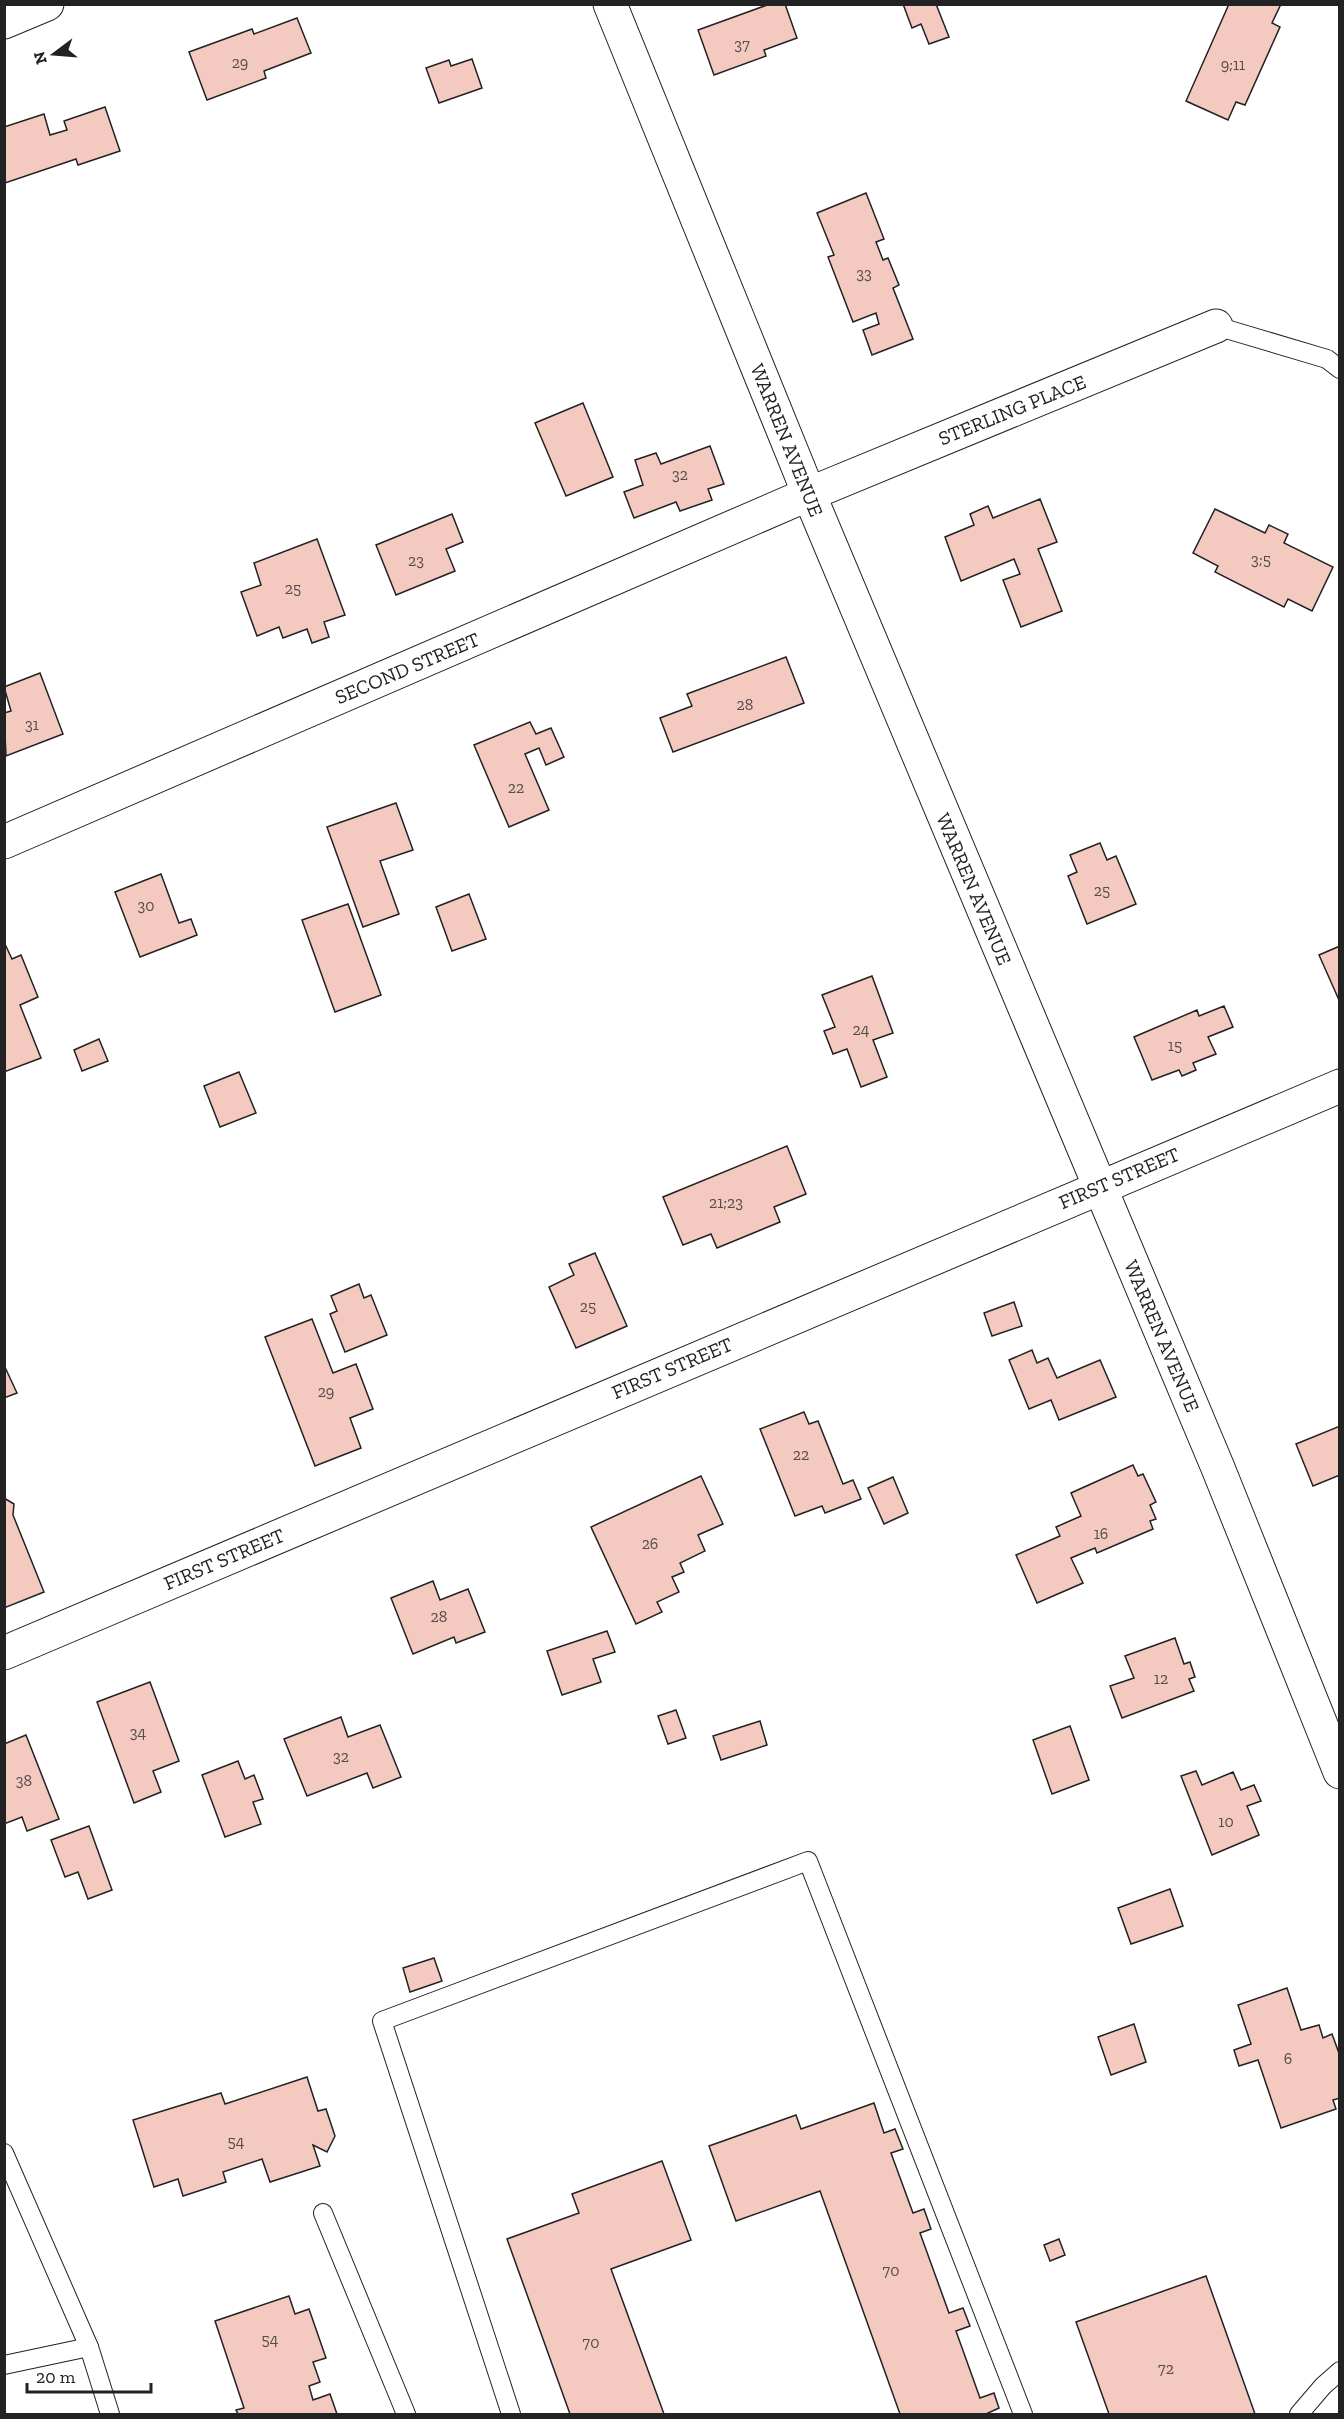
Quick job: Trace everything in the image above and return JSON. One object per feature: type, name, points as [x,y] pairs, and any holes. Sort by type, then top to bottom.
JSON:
[{"type":"street","points":[[4,22],[47,4]]},
{"type":"street","name":"WARREN AVENUE","points":[[610,4],[809,494],[1218,1468],[1340,1772]]},
{"type":"street","name":"STERLING PLACE","points":[[809,494],[1216,326]]},
{"type":"street","name":"SECOND STREET","points":[[4,842],[809,494]]},
{"type":"street","name":"FIRST STREET","points":[[4,1653],[1098,1186],[1340,1086]]},
{"type":"lane","points":[[1216,326],[1335,361]]},
{"type":"lane","points":[[511,2415],[382,2020],[808,1861],[1023,2415]]},
{"type":"lane","points":[[4,2153],[89,2347],[110,2415]]},
{"type":"lane","points":[[323,2213],[406,2415]]},
{"type":"lane","points":[[4,2365],[89,2347]]},
{"type":"lane","points":[[1299,2415],[1323,2386],[1340,2372]]},
{"type":"building","points":[[770,4],[785,4],[797,38],[764,50],[766,56],[714,75],[698,30]]},
{"type":"building","points":[[903,4],[936,4],[949,37],[929,44],[921,24],[912,28]]},
{"type":"building","points":[[1229,4],[1281,4],[1272,23],[1280,27],[1245,105],[1236,102],[1228,120],[1186,101]]},
{"type":"building","points":[[297,18],[311,53],[264,71],[266,78],[207,100],[189,52],[252,29],[254,34]]},
{"type":"building","points":[[472,59],[482,88],[439,103],[426,68],[449,60],[451,66]]},
{"type":"building","points":[[105,107],[120,151],[78,165],[76,159],[5,183],[4,127],[44,114],[50,135],[67,130],[64,121]]},
{"type":"building","points":[[866,193],[884,239],[876,242],[883,260],[888,258],[899,285],[893,288],[913,339],[872,355],[863,330],[879,324],[876,313],[853,322],[828,257],[834,255],[817,213]]},
{"type":"building","points":[[583,403],[613,477],[566,496],[535,423]]},
{"type":"building","points":[[710,446],[724,484],[708,489],[712,500],[680,511],[676,502],[634,518],[624,492],[643,485],[635,460],[656,453],[661,464]]},
{"type":"building","points":[[1040,499],[1057,542],[1038,549],[1062,611],[1021,627],[1003,580],[1020,574],[1014,559],[961,581],[945,537],[974,525],[970,514],[988,506],[993,518]]},
{"type":"building","points":[[1215,509],[1265,533],[1269,525],[1288,534],[1284,543],[1333,567],[1312,611],[1288,599],[1284,607],[1215,572],[1218,566],[1193,553]]},
{"type":"building","points":[[452,514],[463,542],[446,549],[455,571],[396,595],[376,545]]},
{"type":"building","points":[[317,539],[345,615],[324,622],[329,637],[312,643],[307,629],[283,638],[279,627],[257,636],[241,592],[261,585],[254,563]]},
{"type":"building","points":[[786,657],[804,703],[673,752],[660,718],[692,706],[687,694]]},
{"type":"building","points":[[40,673],[63,734],[6,756],[4,713],[11,711],[4,687]]},
{"type":"building","points":[[530,722],[536,734],[551,728],[564,757],[546,765],[539,748],[525,754],[549,810],[509,827],[474,745]]},
{"type":"building","points":[[396,803],[413,850],[380,861],[399,914],[363,927],[327,827]]},
{"type":"building","points":[[1100,843],[1107,860],[1116,856],[1136,904],[1087,924],[1068,876],[1077,872],[1070,855]]},
{"type":"building","points":[[161,874],[179,923],[191,919],[197,935],[140,957],[115,892]]},
{"type":"building","points":[[469,894],[486,939],[452,951],[436,907]]},
{"type":"building","points":[[348,904],[381,995],[335,1012],[302,920]]},
{"type":"building","points":[[4,942],[12,959],[21,955],[38,997],[20,1005],[41,1058],[4,1072]]},
{"type":"building","points":[[1340,946],[1340,1000],[1339,1000],[1319,955]]},
{"type":"building","points":[[872,976],[893,1033],[873,1040],[887,1077],[861,1087],[847,1049],[833,1054],[824,1031],[835,1027],[822,995]]},
{"type":"building","points":[[1224,1006],[1233,1027],[1208,1037],[1216,1054],[1193,1063],[1196,1070],[1182,1076],[1179,1070],[1152,1080],[1134,1037],[1197,1010],[1199,1016]]},
{"type":"building","points":[[99,1039],[108,1061],[82,1071],[74,1050]]},
{"type":"building","points":[[239,1072],[256,1113],[220,1127],[204,1086]]},
{"type":"building","points":[[787,1146],[806,1194],[774,1207],[780,1222],[717,1248],[711,1234],[683,1245],[663,1197]]},
{"type":"building","points":[[595,1253],[627,1326],[576,1348],[549,1287],[574,1275],[569,1264]]},
{"type":"building","points":[[359,1284],[364,1298],[371,1295],[387,1335],[345,1352],[330,1314],[337,1311],[331,1296]]},
{"type":"building","points":[[1014,1302],[1022,1326],[992,1336],[984,1313]]},
{"type":"building","points":[[312,1319],[333,1373],[356,1364],[373,1409],[350,1418],[361,1448],[315,1466],[265,1337]]},
{"type":"building","points":[[1032,1350],[1037,1363],[1048,1358],[1057,1378],[1100,1360],[1116,1397],[1059,1420],[1051,1400],[1029,1409],[1009,1360]]},
{"type":"building","points":[[4,1365],[17,1393],[4,1398]]},
{"type":"building","points":[[804,1412],[809,1424],[818,1421],[843,1484],[853,1480],[861,1499],[825,1513],[822,1506],[795,1516],[760,1429]]},
{"type":"building","points":[[1340,1426],[1340,1475],[1313,1486],[1296,1444]]},
{"type":"building","points":[[1133,1465],[1138,1476],[1143,1474],[1156,1502],[1150,1505],[1156,1519],[1150,1521],[1153,1529],[1097,1553],[1095,1548],[1071,1558],[1083,1583],[1037,1603],[1016,1555],[1060,1536],[1056,1527],[1081,1516],[1071,1493]]},
{"type":"building","points":[[701,1476],[723,1524],[698,1535],[705,1551],[680,1563],[684,1572],[672,1577],[679,1592],[657,1602],[662,1612],[636,1624],[591,1527]]},
{"type":"building","points":[[893,1477],[908,1513],[884,1524],[868,1488]]},
{"type":"building","points":[[4,1498],[14,1504],[13,1515],[44,1592],[4,1608]]},
{"type":"building","points":[[433,1581],[440,1600],[468,1589],[485,1632],[456,1643],[454,1637],[413,1654],[391,1598]]},
{"type":"building","points":[[607,1631],[615,1652],[593,1659],[601,1682],[562,1695],[547,1651]]},
{"type":"building","points":[[1175,1638],[1184,1664],[1190,1662],[1195,1677],[1189,1679],[1194,1691],[1122,1718],[1110,1686],[1134,1678],[1125,1656]]},
{"type":"building","points":[[150,1682],[179,1761],[153,1771],[161,1792],[134,1803],[97,1702]]},
{"type":"building","points":[[676,1710],[686,1738],[668,1744],[658,1716]]},
{"type":"building","points":[[341,1717],[348,1737],[380,1725],[401,1777],[373,1788],[367,1773],[307,1796],[284,1739]]},
{"type":"building","points":[[760,1721],[767,1745],[721,1760],[713,1736]]},
{"type":"building","points":[[1070,1726],[1089,1780],[1052,1794],[1033,1740]]},
{"type":"building","points":[[26,1735],[59,1819],[27,1831],[22,1817],[4,1824],[4,1744]]},
{"type":"building","points":[[238,1761],[245,1779],[254,1775],[263,1799],[253,1802],[261,1824],[225,1837],[202,1775]]},
{"type":"building","points":[[1196,1771],[1202,1785],[1233,1772],[1241,1790],[1254,1785],[1261,1801],[1247,1806],[1259,1835],[1212,1855],[1181,1776]]},
{"type":"building","points":[[89,1826],[112,1890],[88,1899],[78,1872],[65,1877],[51,1840]]},
{"type":"building","points":[[1170,1889],[1183,1926],[1131,1944],[1118,1908]]},
{"type":"building","points":[[434,1958],[442,1981],[410,1992],[403,1968]]},
{"type":"building","points":[[1287,1988],[1301,2030],[1319,2025],[1323,2038],[1332,2034],[1340,2056],[1340,2098],[1333,2100],[1336,2109],[1281,2128],[1258,2060],[1239,2066],[1234,2050],[1251,2044],[1238,2005]]},
{"type":"building","points":[[1134,2024],[1146,2062],[1111,2075],[1098,2037]]},
{"type":"building","points":[[307,2077],[318,2111],[326,2109],[335,2136],[327,2152],[313,2145],[320,2166],[270,2182],[262,2159],[223,2172],[226,2182],[183,2196],[178,2179],[154,2187],[133,2120],[221,2093],[225,2104]]},
{"type":"building","points":[[874,2103],[884,2133],[895,2129],[903,2149],[891,2153],[913,2213],[924,2209],[931,2229],[920,2233],[949,2313],[963,2308],[970,2326],[956,2331],[980,2398],[994,2393],[999,2408],[986,2414],[900,2414],[820,2191],[736,2221],[709,2146],[796,2115],[801,2129]]},
{"type":"building","points":[[662,2161],[691,2240],[611,2269],[664,2414],[570,2414],[507,2239],[579,2213],[572,2194]]},
{"type":"building","points":[[1059,2239],[1065,2255],[1050,2261],[1044,2245]]},
{"type":"building","points":[[1206,2276],[1255,2414],[1109,2414],[1076,2322]]},
{"type":"building","points":[[289,2296],[295,2314],[309,2309],[326,2358],[313,2362],[320,2382],[309,2386],[313,2400],[330,2394],[337,2414],[238,2414],[236,2410],[244,2408],[215,2321]]}]
